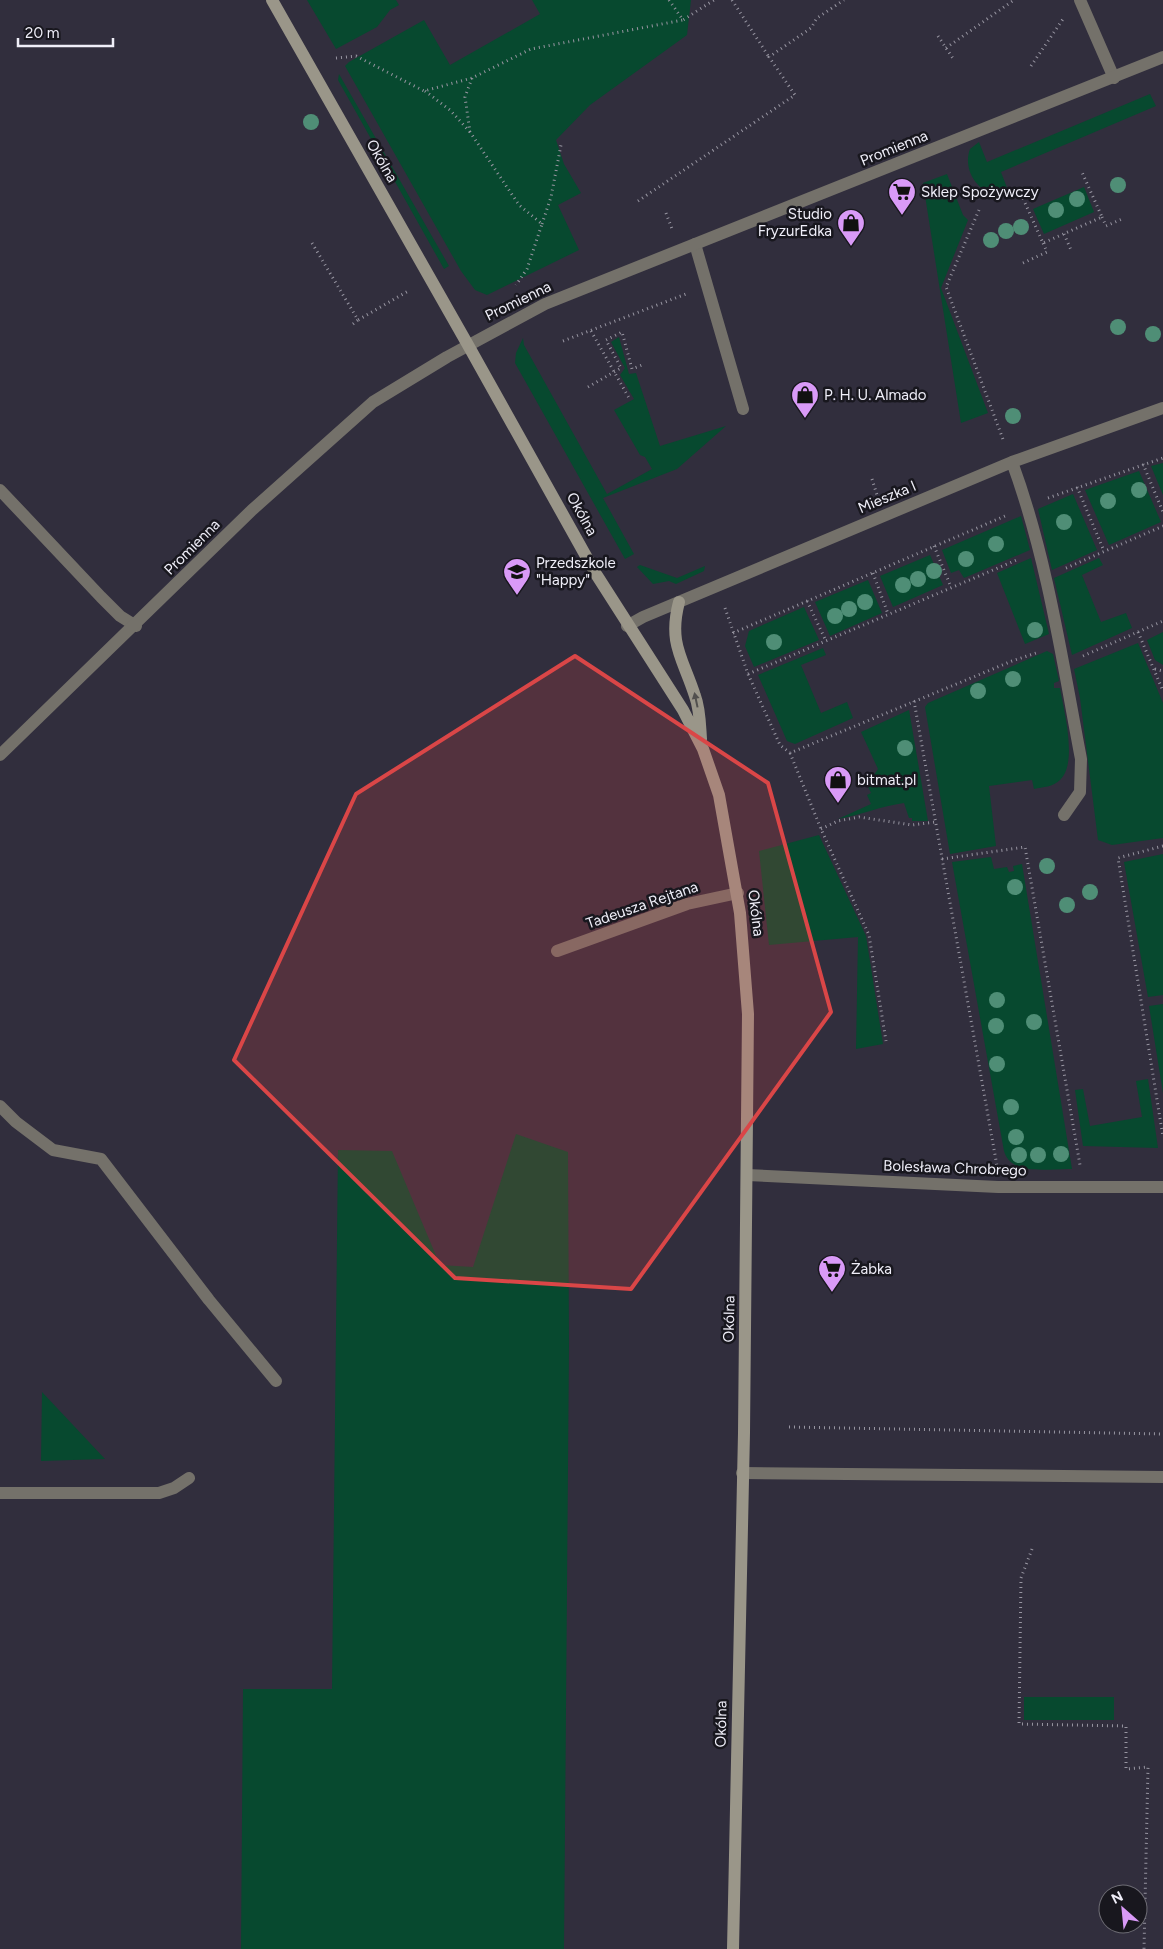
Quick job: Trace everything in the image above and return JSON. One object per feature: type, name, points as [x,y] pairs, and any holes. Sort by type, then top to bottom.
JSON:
[{"type":"street","name":"Okólna","points":[[272,0],[596,574],[627,626],[674,697],[703,749],[719,795],[738,893],[746,962],[748,1014],[747,1175],[733,1949]]},
{"type":"street","points":[[1080,0],[1114,78]]},
{"type":"street","name":"Promienna","points":[[0,755],[136,626],[252,510],[373,402],[468,345],[537,308],[1163,57]]},
{"type":"street","points":[[695,244],[743,410]]},
{"type":"street","name":"Mieszka I","points":[[627,626],[679,602],[1012,462],[1163,408]]},
{"type":"street","points":[[1012,462],[1028,506],[1039,550],[1081,759],[1080,792],[1064,814]]},
{"type":"street","points":[[0,490],[100,597],[120,616],[136,626]]},
{"type":"street","points":[[679,602],[674,620],[674,634],[677,651],[696,698],[703,749]]},
{"type":"street","name":"Tadeusza Rejtana","points":[[557,951],[687,904],[738,893]]},
{"type":"street","points":[[0,1106],[16,1122],[53,1150],[101,1159],[209,1300],[276,1382]]},
{"type":"street","name":"Bolesława Chrobrego","points":[[747,1175],[998,1187],[1163,1187]]},
{"type":"street","points":[[742,1473],[1163,1477]]},
{"type":"street","points":[[0,1493],[159,1493],[174,1488],[189,1478]]},
{"type":"path","points":[[669,0],[683,20]]},
{"type":"path","points":[[424,91],[472,78],[531,49],[683,20],[714,0]]},
{"type":"path","points":[[638,201],[794,96],[732,0]]},
{"type":"path","points":[[769,57],[811,28],[817,18],[844,0]]},
{"type":"path","points":[[946,48],[1014,0]]},
{"type":"path","points":[[1031,66],[1067,15]]},
{"type":"path","points":[[938,36],[954,60]]},
{"type":"path","points":[[336,58],[356,56],[424,91],[450,110],[470,132],[519,205],[542,224]]},
{"type":"path","points":[[470,132],[465,96],[472,78]]},
{"type":"path","points":[[516,285],[527,269],[551,197],[561,146]]},
{"type":"path","points":[[1082,170],[1106,226],[1122,219]]},
{"type":"path","points":[[1021,194],[1047,252],[1023,263]]},
{"type":"path","points":[[979,210],[946,287],[1012,462]]},
{"type":"path","points":[[1044,243],[1102,217]]},
{"type":"path","points":[[1064,234],[1071,250]]},
{"type":"path","points":[[312,243],[358,320]]},
{"type":"path","points":[[353,324],[410,290],[414,295]]},
{"type":"path","points":[[563,341],[693,292]]},
{"type":"path","points":[[591,330],[629,398]]},
{"type":"path","points":[[588,387],[621,368],[606,340],[622,332],[632,368],[642,365]]},
{"type":"path","points":[[733,633],[1028,506],[1163,458]]},
{"type":"path","points":[[1143,464],[1163,512]]},
{"type":"path","points":[[1077,487],[1104,551]]},
{"type":"path","points":[[1045,578],[1163,526]]},
{"type":"path","points":[[934,546],[951,587]]},
{"type":"path","points":[[748,674],[1039,550]]},
{"type":"path","points":[[873,573],[888,614]]},
{"type":"path","points":[[807,601],[826,641]]},
{"type":"path","points":[[725,608],[748,674],[780,745],[790,753],[820,829],[869,935],[886,1041]]},
{"type":"path","points":[[1063,665],[1163,621]]},
{"type":"path","points":[[1138,632],[1163,691]]},
{"type":"path","points":[[790,753],[1012,661],[1059,645]]},
{"type":"path","points":[[1154,669],[1163,671]]},
{"type":"path","points":[[914,702],[996,1158],[998,1187]]},
{"type":"path","points":[[820,829],[838,821],[859,818],[912,825],[936,822]]},
{"type":"path","points":[[1163,846],[1118,858],[1163,1137]]},
{"type":"path","points":[[942,859],[1026,847],[1083,1187]]},
{"type":"path","points":[[789,1427],[1163,1434]]},
{"type":"path","points":[[1032,1549],[1021,1578],[1019,1724],[1126,1726],[1126,1768],[1148,1767],[1144,1949]]},
{"type":"highlighted area","points":[[575,656],[768,783],[831,1012],[631,1289],[455,1278],[234,1060],[356,794]]},
{"type":"green space","points":[[307,0],[396,0],[399,5],[390,10],[377,27],[336,49]]},
{"type":"green space","points":[[532,0],[691,0],[687,35],[590,105],[556,140],[564,164],[581,193],[558,205],[579,250],[487,295],[475,290],[461,271],[345,66],[424,20],[450,65],[540,14]]},
{"type":"green space","points":[[339,74],[449,266],[444,269],[338,80]]},
{"type":"green space","points":[[1150,94],[1156,106],[1001,172],[1009,193],[991,193],[976,183],[972,176],[968,158],[970,149],[979,142],[987,162]]},
{"type":"green space","points":[[947,174],[963,215],[968,220],[941,288],[988,413],[961,423],[923,183]]},
{"type":"green space","points":[[1084,187],[1094,212],[1044,234],[1033,209]]},
{"type":"green space","points":[[619,337],[629,374],[636,373],[660,446],[726,426],[677,469],[603,498],[634,554],[625,559],[515,363],[516,353],[523,338],[524,345],[607,494],[652,469],[645,457],[640,455],[614,410],[634,399],[620,375],[625,368],[611,342]]},
{"type":"green space","points":[[1163,463],[1163,495],[1151,466]]},
{"type":"green space","points":[[1139,471],[1161,522],[1109,545],[1085,490]]},
{"type":"green space","points":[[1073,494],[1097,550],[1052,570],[1038,509]]},
{"type":"green space","points":[[1021,516],[1030,550],[964,578],[959,570],[951,573],[942,550]]},
{"type":"green space","points":[[930,555],[943,585],[893,607],[880,576]]},
{"type":"green space","points":[[1031,558],[1049,634],[1025,644],[997,573]]},
{"type":"green space","points":[[1099,558],[1103,565],[1082,575],[1101,622],[1126,613],[1132,628],[1072,655],[1054,578]]},
{"type":"green space","points":[[640,565],[677,578],[705,566],[704,571],[676,584],[669,581],[653,584],[637,567]]},
{"type":"green space","points":[[868,580],[882,613],[830,636],[815,602]]},
{"type":"green space","points":[[804,607],[819,640],[754,667],[745,646],[749,631]]},
{"type":"green space","points":[[1163,632],[1163,665],[1155,660],[1147,640]]},
{"type":"green space","points":[[1138,643],[1163,703],[1163,838],[1112,845],[1098,840],[1080,698],[1074,669]]},
{"type":"green space","points":[[823,648],[826,655],[801,665],[821,713],[847,702],[853,718],[795,744],[787,741],[758,675]]},
{"type":"green space","points":[[1047,651],[1053,654],[1059,681],[1054,683],[1054,688],[1060,688],[1067,723],[1069,749],[1065,772],[1057,782],[1034,789],[1032,780],[989,786],[996,846],[950,854],[925,707],[928,703]]},
{"type":"green space","points":[[909,710],[928,821],[912,821],[912,818],[909,818],[904,803],[838,819],[871,804],[867,795],[871,793],[865,780],[874,775],[878,769],[861,732]]},
{"type":"green space","points":[[819,835],[866,936],[883,1044],[856,1049],[858,937],[769,945],[759,851]]},
{"type":"green space","points":[[1163,854],[1163,995],[1148,997],[1124,862]]},
{"type":"green space","points":[[991,857],[994,869],[1007,867],[1009,872],[1014,871],[1013,866],[1022,864],[1072,1169],[1043,1170],[1023,1168],[1015,1165],[1008,1159],[1004,1151],[952,862]]},
{"type":"green space","points":[[1163,1004],[1163,1093],[1149,1006]]},
{"type":"green space","points":[[1148,1079],[1158,1148],[1083,1146],[1075,1090],[1083,1089],[1090,1126],[1142,1117],[1136,1081]]},
{"type":"green space","points":[[516,1134],[568,1152],[569,1346],[564,1949],[241,1949],[243,1689],[332,1689],[338,1150],[392,1151],[440,1265],[473,1267]]},
{"type":"green space","points":[[42,1392],[105,1459],[41,1461]]},
{"type":"green space","points":[[1024,1697],[1114,1697],[1114,1720],[1024,1720]]},
{"type":"place","name":"Sklep Spożywczy","points":[[902,216]]},
{"type":"place","name":"Studio FryzurEdka","points":[[851,247]]},
{"type":"place","name":"P. H. U. Almado","points":[[805,419]]},
{"type":"place","name":"Przedszkole \"Happy\"","points":[[517,596]]},
{"type":"place","name":"bitmat.pl","points":[[838,804]]},
{"type":"place","name":"Żabka","points":[[832,1293]]}]
